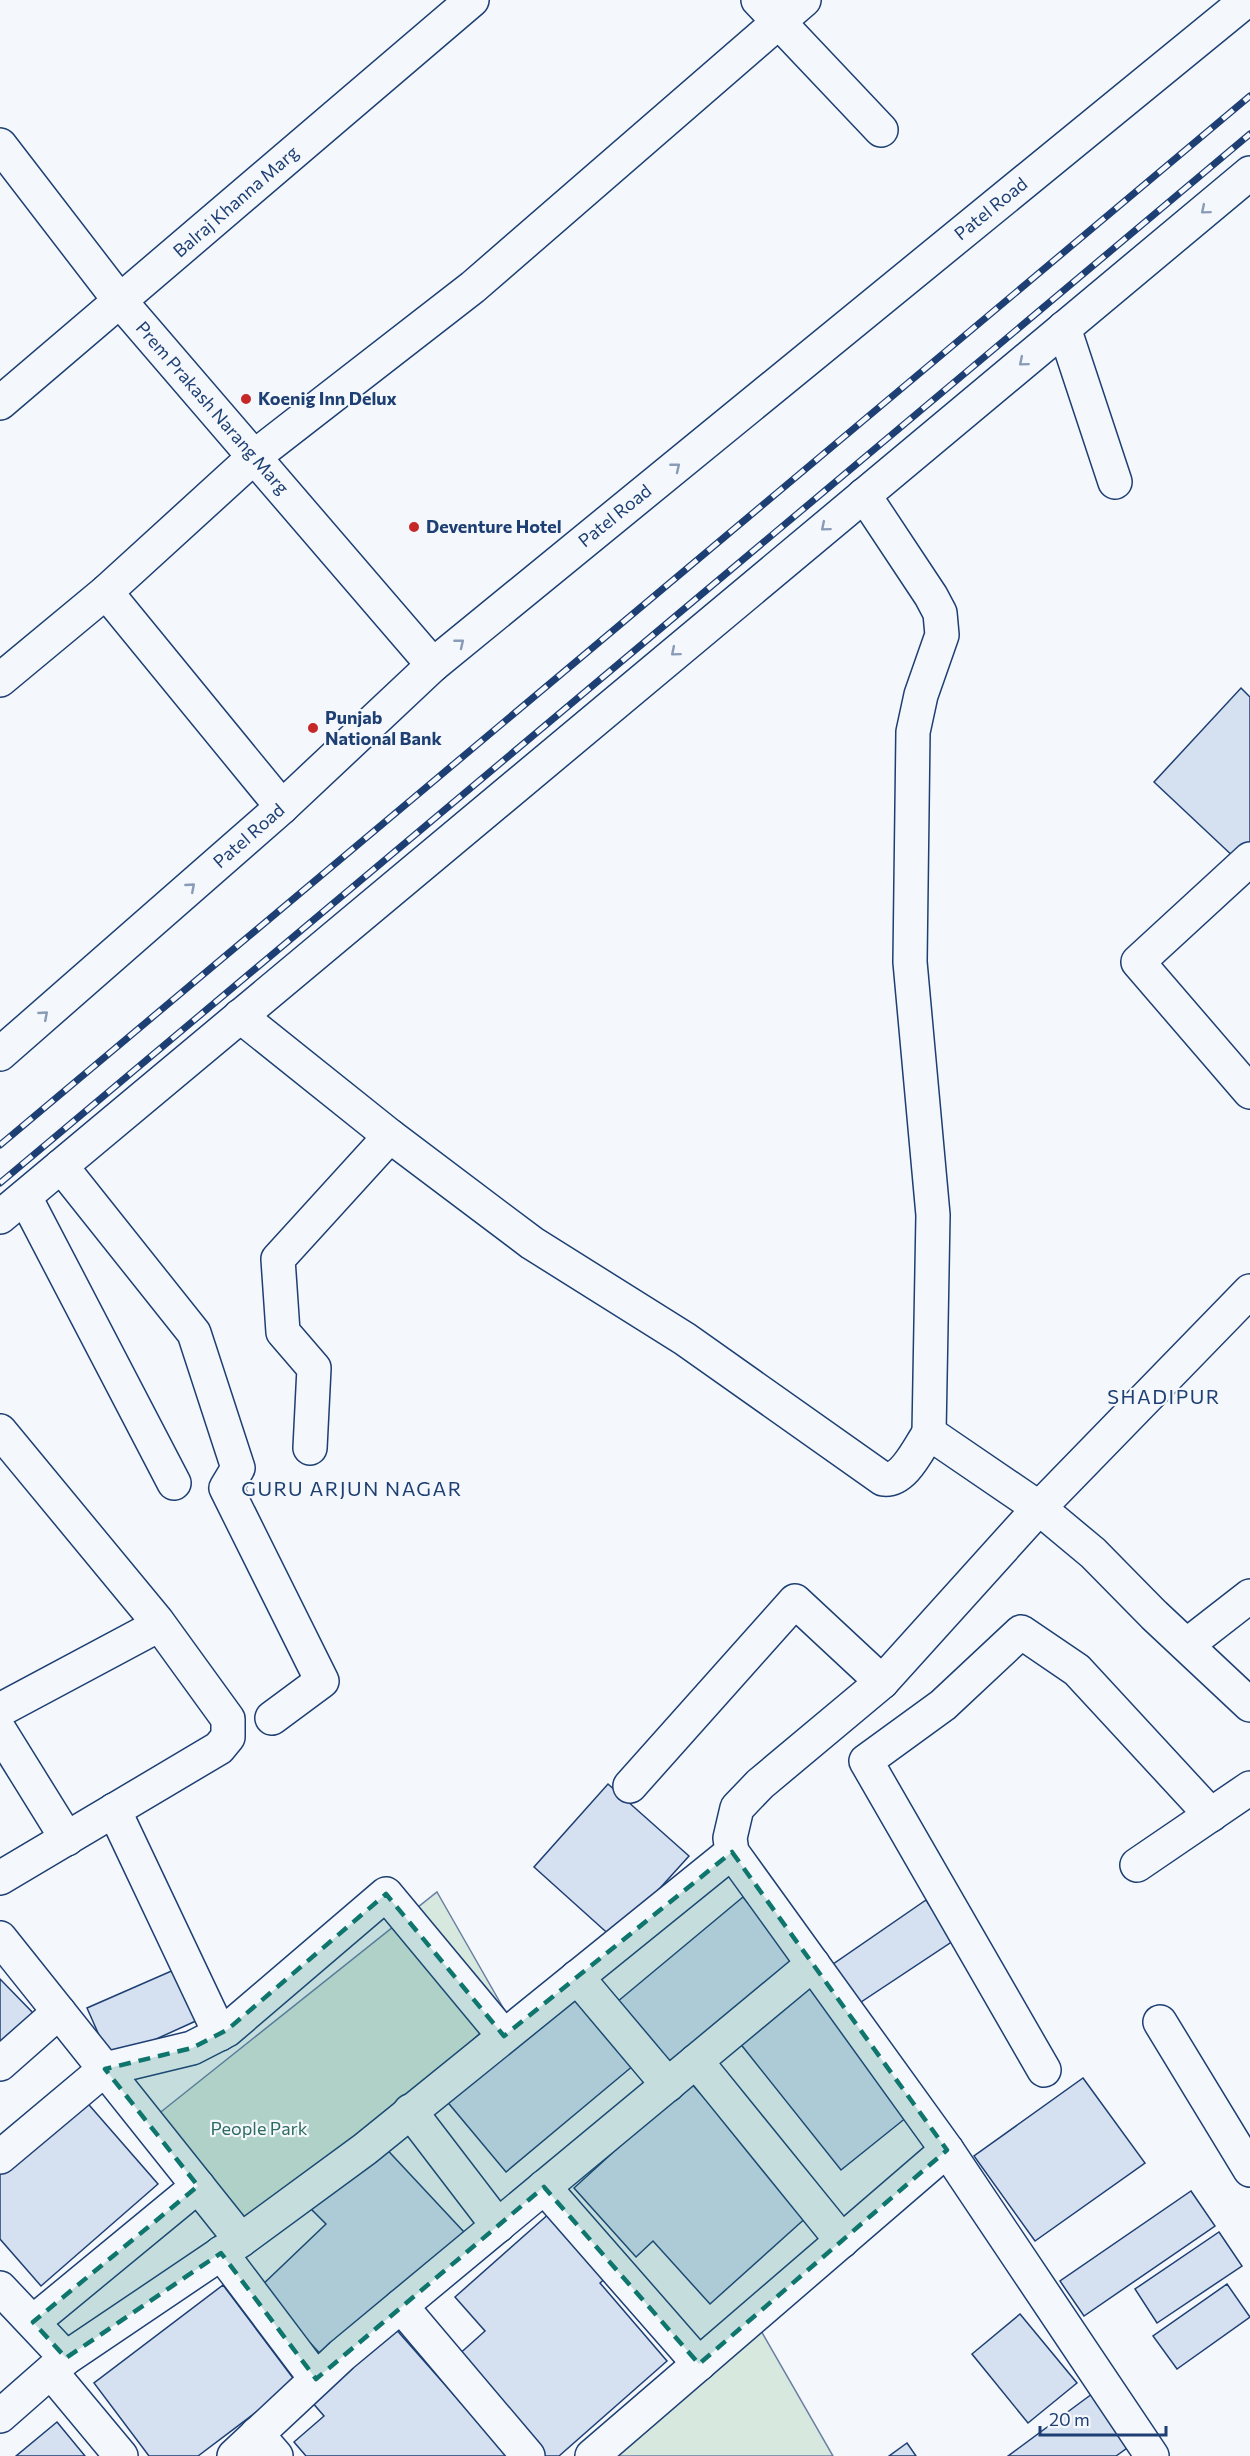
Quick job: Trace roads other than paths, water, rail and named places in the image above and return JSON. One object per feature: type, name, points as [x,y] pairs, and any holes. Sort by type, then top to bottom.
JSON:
[{"type":"street","name":"Balraj Khanna Marg","points":[[0,404],[472,0]]},
{"type":"street","points":[[0,680],[106,592],[254,457],[473,287],[768,11],[804,0]]},
{"type":"street","name":"Patel Road","points":[[0,1054],[282,807],[433,664],[1247,0]]},
{"type":"street","points":[[768,11],[881,130]]},
{"type":"street","name":"Prem Prakash Narang Marg","points":[[0,145],[120,301],[433,664]]},
{"type":"street","points":[[0,1217],[1250,173]]},
{"type":"street","points":[[1064,328],[1115,482]]},
{"type":"street","points":[[240,1016],[390,1136],[532,1243],[685,1339],[883,1479],[890,1480],[899,1476],[928,1433],[933,1215],[910,962],[913,732],[921,695],[942,635],[940,613],[932,596],[864,495]]},
{"type":"street","points":[[106,592],[282,807]]},
{"type":"street","points":[[1250,859],[1138,962],[1250,1092]]},
{"type":"street","points":[[310,1448],[314,1368],[283,1332],[278,1259],[390,1136]]},
{"type":"street","points":[[61,1166],[194,1333],[238,1468],[226,1488],[322,1681],[272,1718]]},
{"type":"street","points":[[25,1197],[174,1483]]},
{"type":"street","points":[[1152,2456],[947,2150],[732,1852],[730,1838],[737,1808],[760,1784],[882,1682],[1039,1508],[1250,1291]]},
{"type":"street","points":[[0,1431],[159,1625],[228,1719],[228,1737],[219,1748],[0,1878]]},
{"type":"street","points":[[928,1433],[1039,1508],[1094,1553],[1154,1616],[1250,1705]]},
{"type":"street","points":[[1187,1645],[1250,1596]]},
{"type":"street","points":[[630,1786],[795,1601],[882,1682]]},
{"type":"street","points":[[0,1710],[159,1625]]},
{"type":"street","points":[[1044,2070],[866,1761],[943,1705],[1021,1632],[1077,1670],[1211,1815]]},
{"type":"street","points":[[0,1731],[67,1839]]},
{"type":"street","points":[[1137,1865],[1250,1788]]},
{"type":"street","points":[[114,1810],[220,2034]]},
{"type":"street","points":[[0,2416],[58,2365],[231,2246],[365,2149],[732,1852]]},
{"type":"street","points":[[0,2157],[105,2069],[192,2048],[227,2030],[386,1894],[504,2036]]},
{"type":"street","points":[[0,1938],[198,2186],[231,2246],[316,2379]]},
{"type":"street","points":[[234,2456],[267,2445],[316,2379],[813,1964]]},
{"type":"street","points":[[577,1977],[668,2085]]},
{"type":"street","points":[[0,2064],[59,2012]]},
{"type":"street","points":[[1160,2022],[1250,2170]]},
{"type":"street","points":[[696,2061],[842,2241]]},
{"type":"street","points":[[411,2111],[498,2226]]},
{"type":"street","points":[[592,2456],[947,2150]]},
{"type":"street","points":[[33,2322],[198,2186]]},
{"type":"street","points":[[544,2187],[699,2364]]},
{"type":"street","points":[[0,2288],[33,2322],[58,2365],[121,2456]]},
{"type":"street","points":[[401,2306],[528,2456]]},
{"type":"railway","points":[[0,1145],[1250,96]]},
{"type":"railway","points":[[0,1183],[1250,134]]},
{"type":"place","name":"Koenig Inn Delux","points":[[246,399]]},
{"type":"place","name":"Deventure Hotel","points":[[414,527]]},
{"type":"place","name":"Punjab National Bank","points":[[313,728]]},
{"type":"district","name":"SHADIPUR","points":[[1164,1397]]},
{"type":"district","name":"GURU ARJUN NAGAR","points":[[352,1489]]},
{"type":"park label","name":"People Park","points":[[259,2129]]}]
